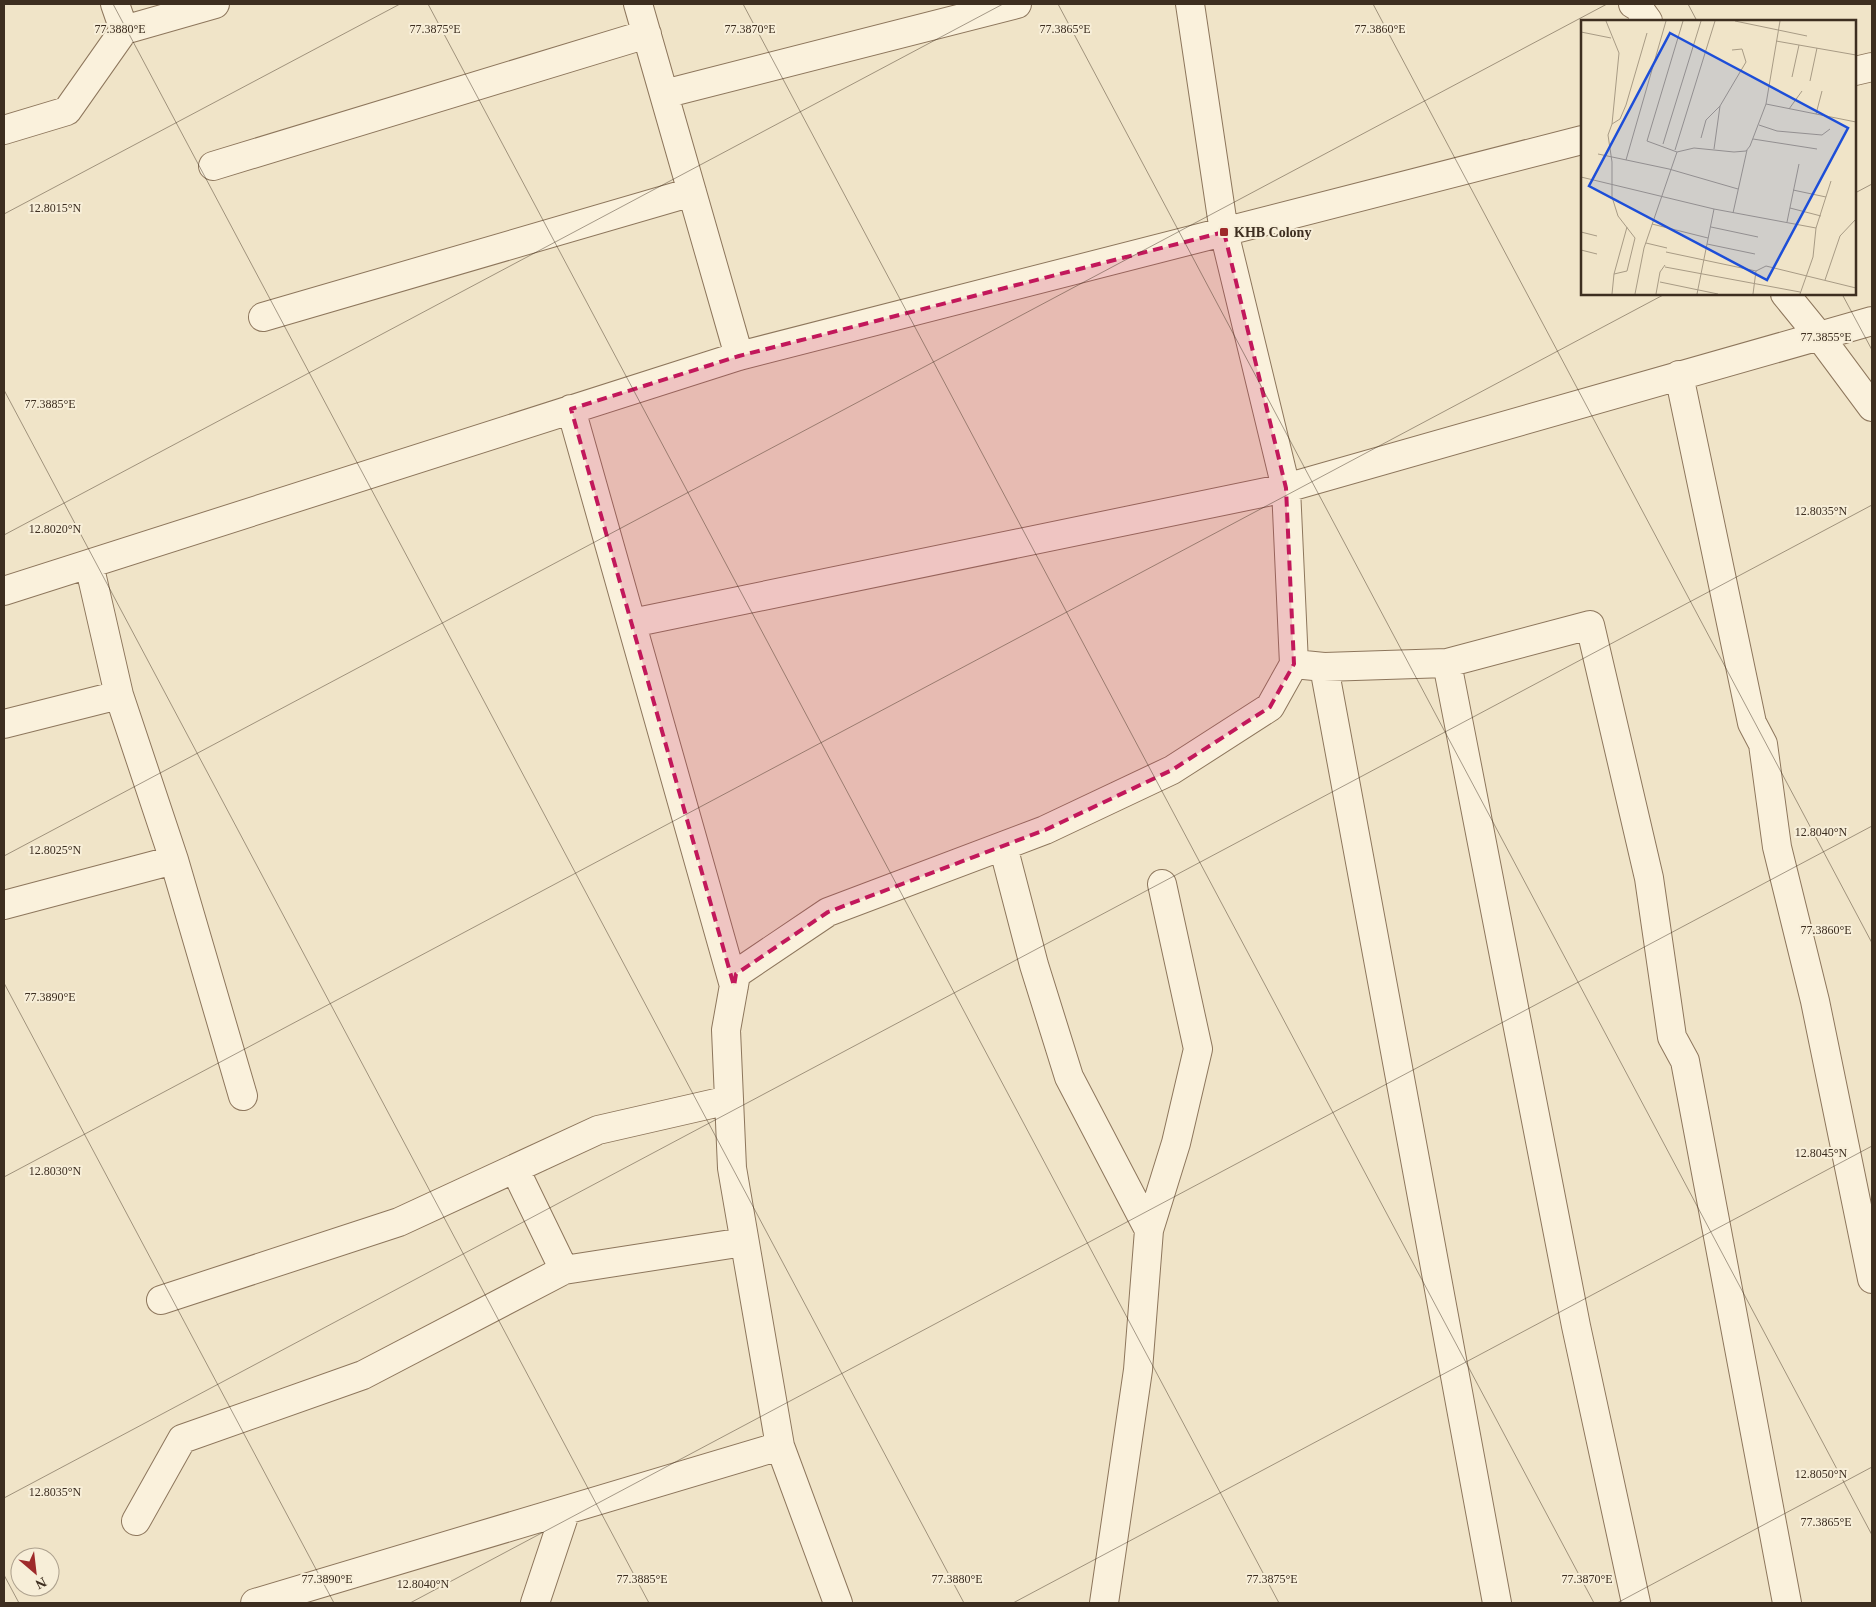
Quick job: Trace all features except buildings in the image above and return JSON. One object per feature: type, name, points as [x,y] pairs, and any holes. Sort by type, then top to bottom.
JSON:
[{"type":"street","points":[[115,4],[124,30]]},
{"type":"street","points":[[4,130],[67,111],[124,30],[215,4]]},
{"type":"street","points":[[638,4],[739,356]]},
{"type":"street","points":[[664,94],[1017,4]]},
{"type":"street","points":[[838,1603],[780,1446],[732,1168],[726,1030],[736,974],[828,912],[1045,830],[1172,770],[1270,707],[1294,664],[1286,488],[1224,232],[1190,4]]},
{"type":"street","points":[[1633,4],[1638,7],[1647,20]]},
{"type":"street","points":[[214,166],[647,34]]},
{"type":"street","points":[[1856,71],[1872,67]]},
{"type":"street","points":[[4,591],[739,356],[1581,140]]},
{"type":"street","points":[[263,317],[692,192]]},
{"type":"street","points":[[1785,295],[1820,337],[1872,408]]},
{"type":"street","points":[[632,623],[1286,488],[1872,321]]},
{"type":"street","points":[[1679,375],[1752,722],[1763,744],[1777,847],[1815,1001],[1872,1279]]},
{"type":"street","points":[[571,409],[734,986]]},
{"type":"street","points":[[89,564],[119,695],[174,860],[243,1096]]},
{"type":"street","points":[[1294,664],[1324,667],[1447,664],[1590,625],[1649,878],[1672,1037],[1685,1061],[1787,1603]]},
{"type":"street","points":[[1447,664],[1574,1317],[1636,1603]]},
{"type":"street","points":[[1324,667],[1497,1603]]},
{"type":"street","points":[[4,724],[119,695]]},
{"type":"street","points":[[1003,846],[1034,965],[1069,1077],[1149,1230]]},
{"type":"street","points":[[4,905],[174,860]]},
{"type":"street","points":[[1104,1603],[1138,1370],[1149,1230],[1176,1144],[1198,1049],[1162,884]]},
{"type":"street","points":[[161,1300],[399,1222],[598,1130],[729,1100]]},
{"type":"street","points":[[515,1169],[564,1270]]},
{"type":"street","points":[[136,1521],[182,1439],[363,1375],[564,1270],[744,1242]]},
{"type":"street","points":[[255,1603],[319,1594],[566,1510],[780,1446]]},
{"type":"street","points":[[535,1603],[566,1510]]},
{"type":"highlighted area","points":[[1224,232],[1286,488],[1294,664],[1270,707],[1172,770],[1045,830],[828,912],[736,974],[734,986],[571,409],[739,356]]},
{"type":"place","name":"KHB Colony","points":[[1224,232]]}]
